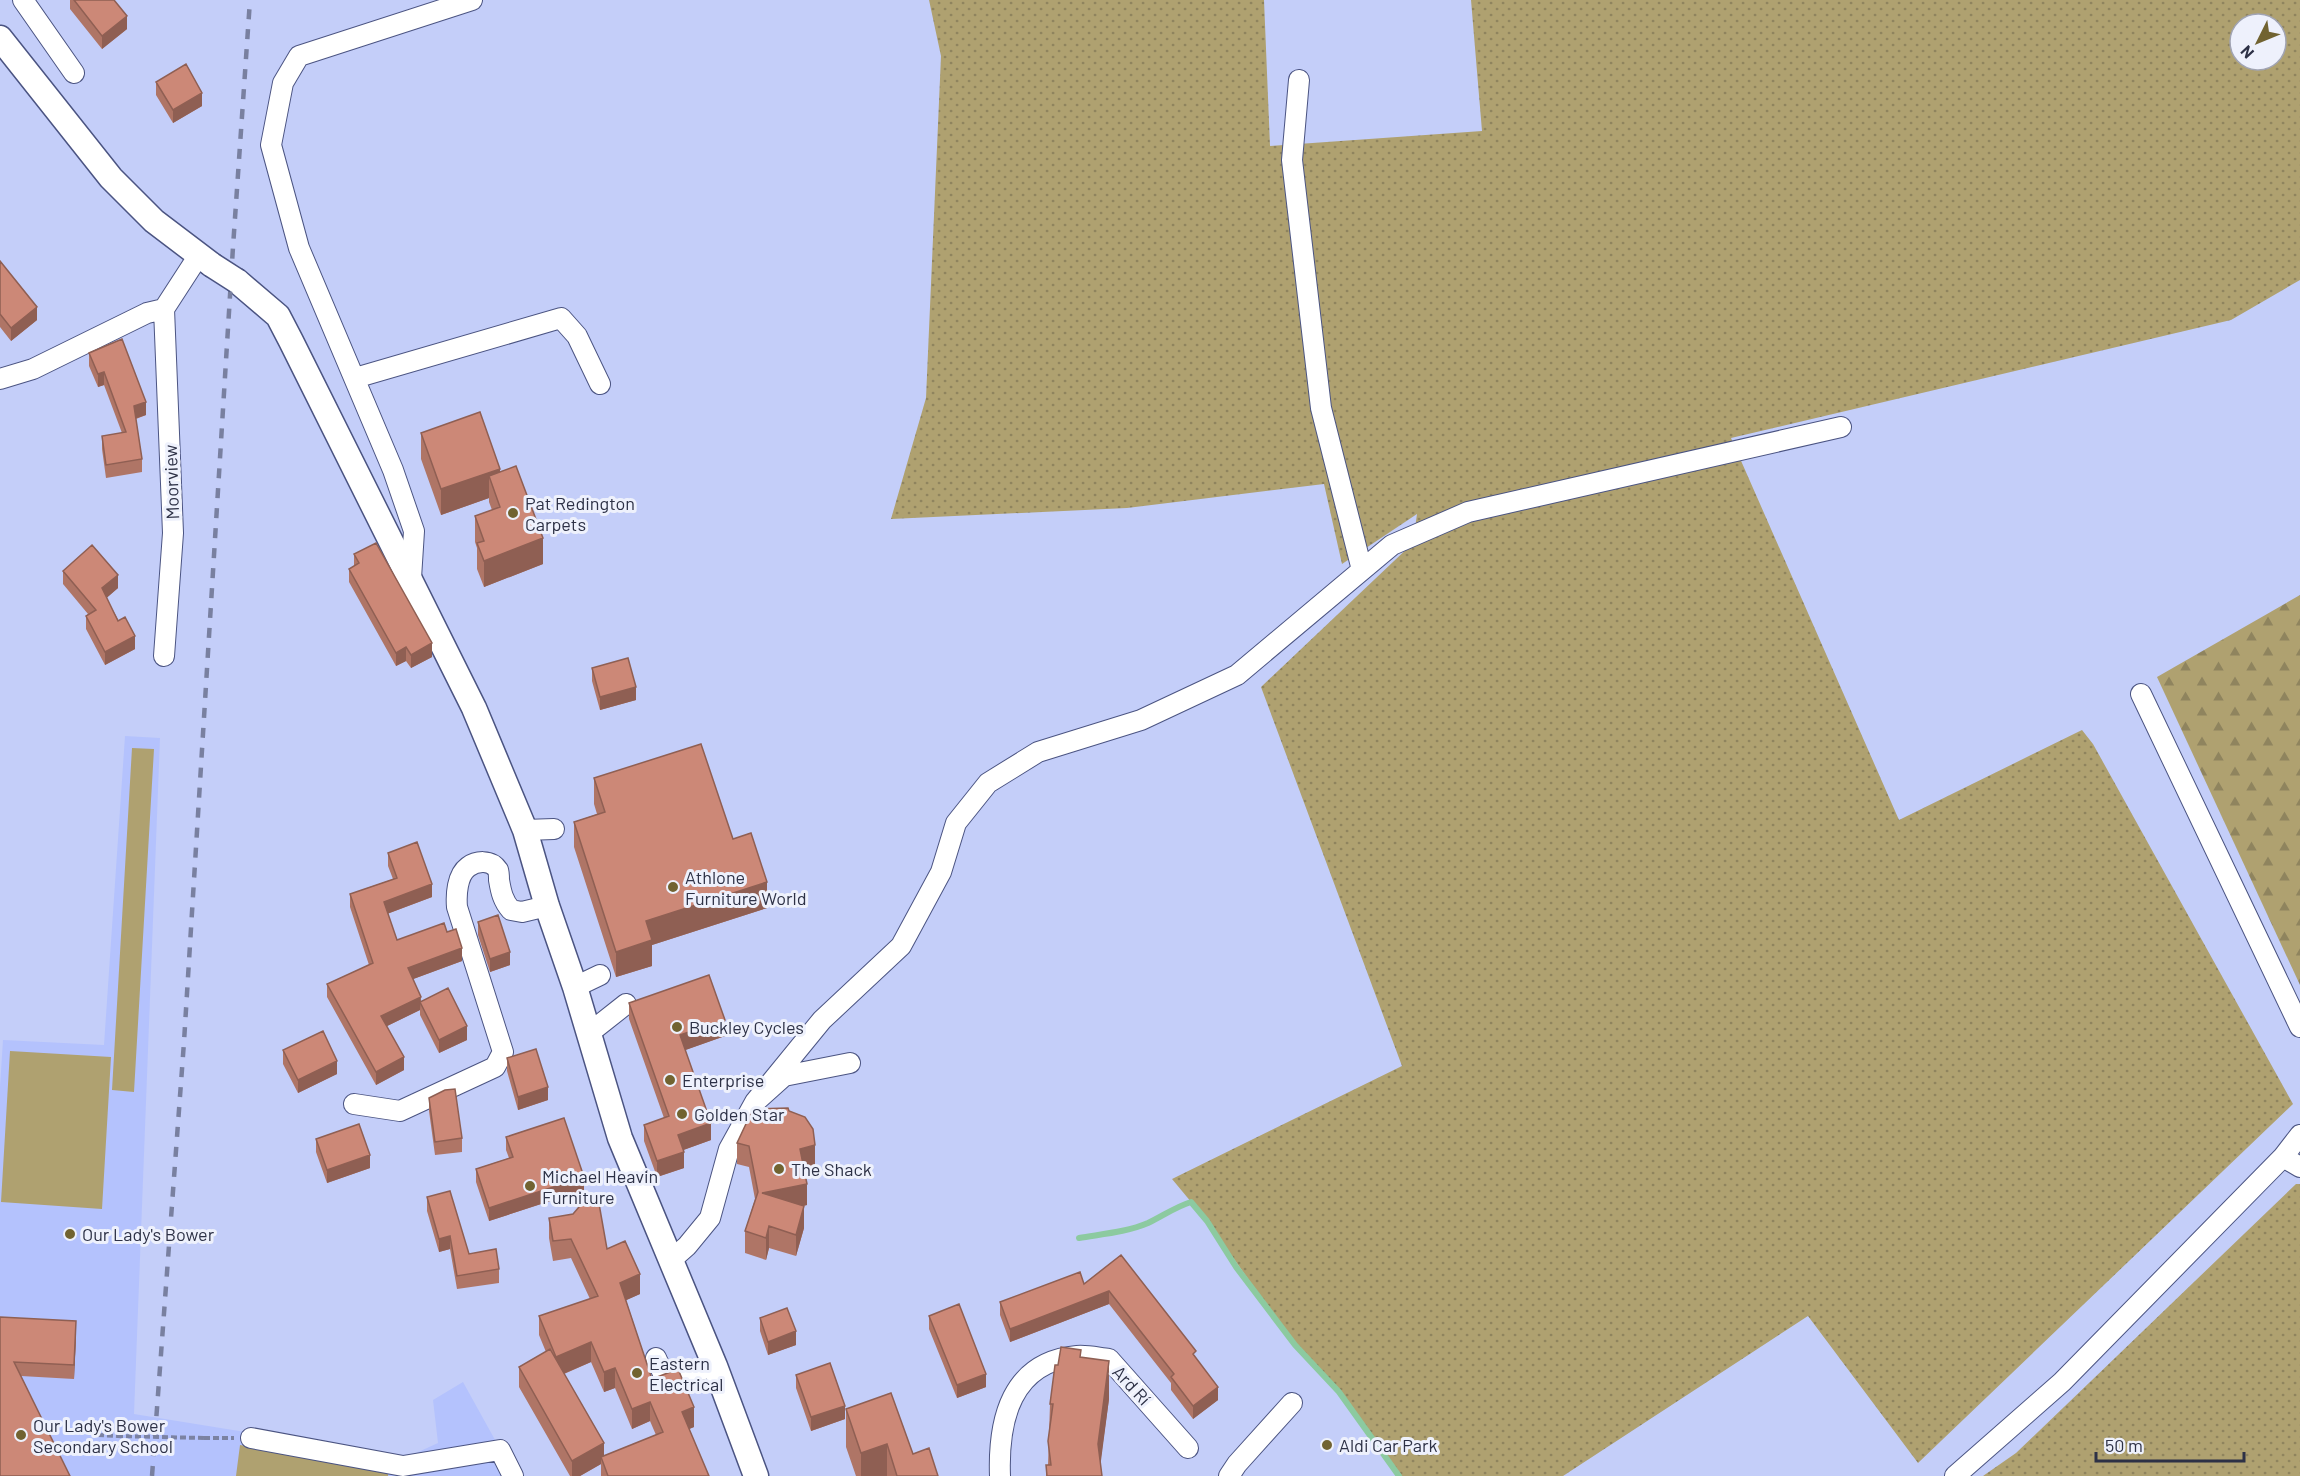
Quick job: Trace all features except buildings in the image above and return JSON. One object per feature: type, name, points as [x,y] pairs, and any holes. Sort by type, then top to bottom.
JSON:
[{"type":"main road","points":[[0,38],[111,178],[154,221],[237,281],[278,316],[474,708],[525,830],[547,906],[575,987],[620,1138],[631,1184],[672,1267],[715,1366],[756,1476]]},
{"type":"street","points":[[23,0],[74,73]]},
{"type":"street","points":[[411,578],[414,531],[393,470],[299,248],[271,145],[283,83],[299,56],[472,0]]},
{"type":"street","points":[[1299,80],[1292,160],[1321,408],[1362,570]]},
{"type":"street","points":[[0,379],[33,369],[147,313],[164,309],[205,260]]},
{"type":"street","name":"Moorview","points":[[164,309],[173,533],[164,656]]},
{"type":"street","points":[[355,378],[561,318],[578,336],[600,384]]},
{"type":"street","points":[[672,1267],[710,1218],[729,1149],[755,1102],[822,1020],[901,946],[940,872],[956,823],[988,783],[1038,752],[1141,720],[1237,675],[1392,545],[1468,512],[1841,427]]},
{"type":"street","points":[[2141,694],[2300,1027]]},
{"type":"street","points":[[525,830],[554,829]]},
{"type":"street","points":[[354,1104],[400,1111],[495,1067],[503,1052],[457,907],[456,894],[462,871],[471,864],[489,863],[498,870],[504,901],[511,910],[522,912],[547,906]]},
{"type":"street","points":[[575,987],[600,975]]},
{"type":"street","points":[[588,1034],[626,1004]]},
{"type":"street","points":[[755,1102],[784,1076],[850,1063]]},
{"type":"street","points":[[1955,1476],[2062,1382],[2291,1162],[2300,1135]]},
{"type":"street","name":"Ard Rí","points":[[1000,1476],[999,1448],[1005,1415],[1018,1386],[1041,1365],[1077,1356],[1109,1359],[1188,1448]]},
{"type":"street","points":[[656,1358],[666,1380],[715,1366]]},
{"type":"street","points":[[1229,1476],[1236,1464],[1292,1403]]},
{"type":"street","points":[[251,1438],[404,1466],[500,1450],[513,1476]]},
{"type":"path","points":[[98,1435],[251,1438]]},
{"type":"shaded area","name":"Our Lady's Bower","points":[[125,736],[160,738],[134,1414],[405,1458],[438,1443],[433,1400],[463,1382],[515,1476],[0,1476],[0,1087],[3,1040],[104,1045]]},
{"type":"green space","points":[[929,0],[1264,0],[1270,146],[1482,131],[1471,0],[2300,0],[2300,280],[2231,320],[1731,438],[1899,820],[2082,730],[2093,744],[2293,1104],[1918,1463],[1808,1316],[1563,1476],[1399,1476],[1339,1392],[1295,1345],[1207,1221],[1172,1179],[1402,1066],[1261,687],[1413,543],[1417,514],[1342,564],[1324,484],[1127,508],[891,519],[926,398],[941,56]]},
{"type":"green space","points":[[2300,595],[2300,985],[2157,677]]},
{"type":"green space","points":[[132,748],[154,749],[134,1092],[112,1090]]},
{"type":"green space","points":[[10,1051],[111,1057],[102,1209],[1,1202]]},
{"type":"green space","points":[[2296,1184],[2300,1184],[2300,1476],[1983,1476],[2016,1453]]},
{"type":"green space","points":[[240,1445],[389,1468],[388,1476],[236,1476]]},
{"type":"waterway","points":[[1079,1238],[1140,1226],[1191,1202],[1207,1221],[1236,1267],[1295,1345],[1339,1392],[1399,1476]]},
{"type":"railway","points":[[152,1476],[184,1042],[250,0]]},
{"type":"place","name":"Pat Redington Carpets","points":[[513,513]]},
{"type":"place","name":"Athlone Furniture World","points":[[673,887]]},
{"type":"place","name":"Buckley Cycles","points":[[677,1027]]},
{"type":"place","name":"Enterprise","points":[[670,1080]]},
{"type":"place","name":"Golden Star","points":[[682,1114]]},
{"type":"place","name":"The Shack","points":[[779,1169]]},
{"type":"place","name":"Michael Heavin Furniture","points":[[530,1186]]},
{"type":"place","name":"Our Lady's Bower","points":[[70,1234]]},
{"type":"place","name":"Eastern Electrical","points":[[637,1373]]},
{"type":"place","name":"Our Lady's Bower Secondary School","points":[[21,1435]]},
{"type":"place","name":"Aldi Car Park","points":[[1327,1445]]}]
